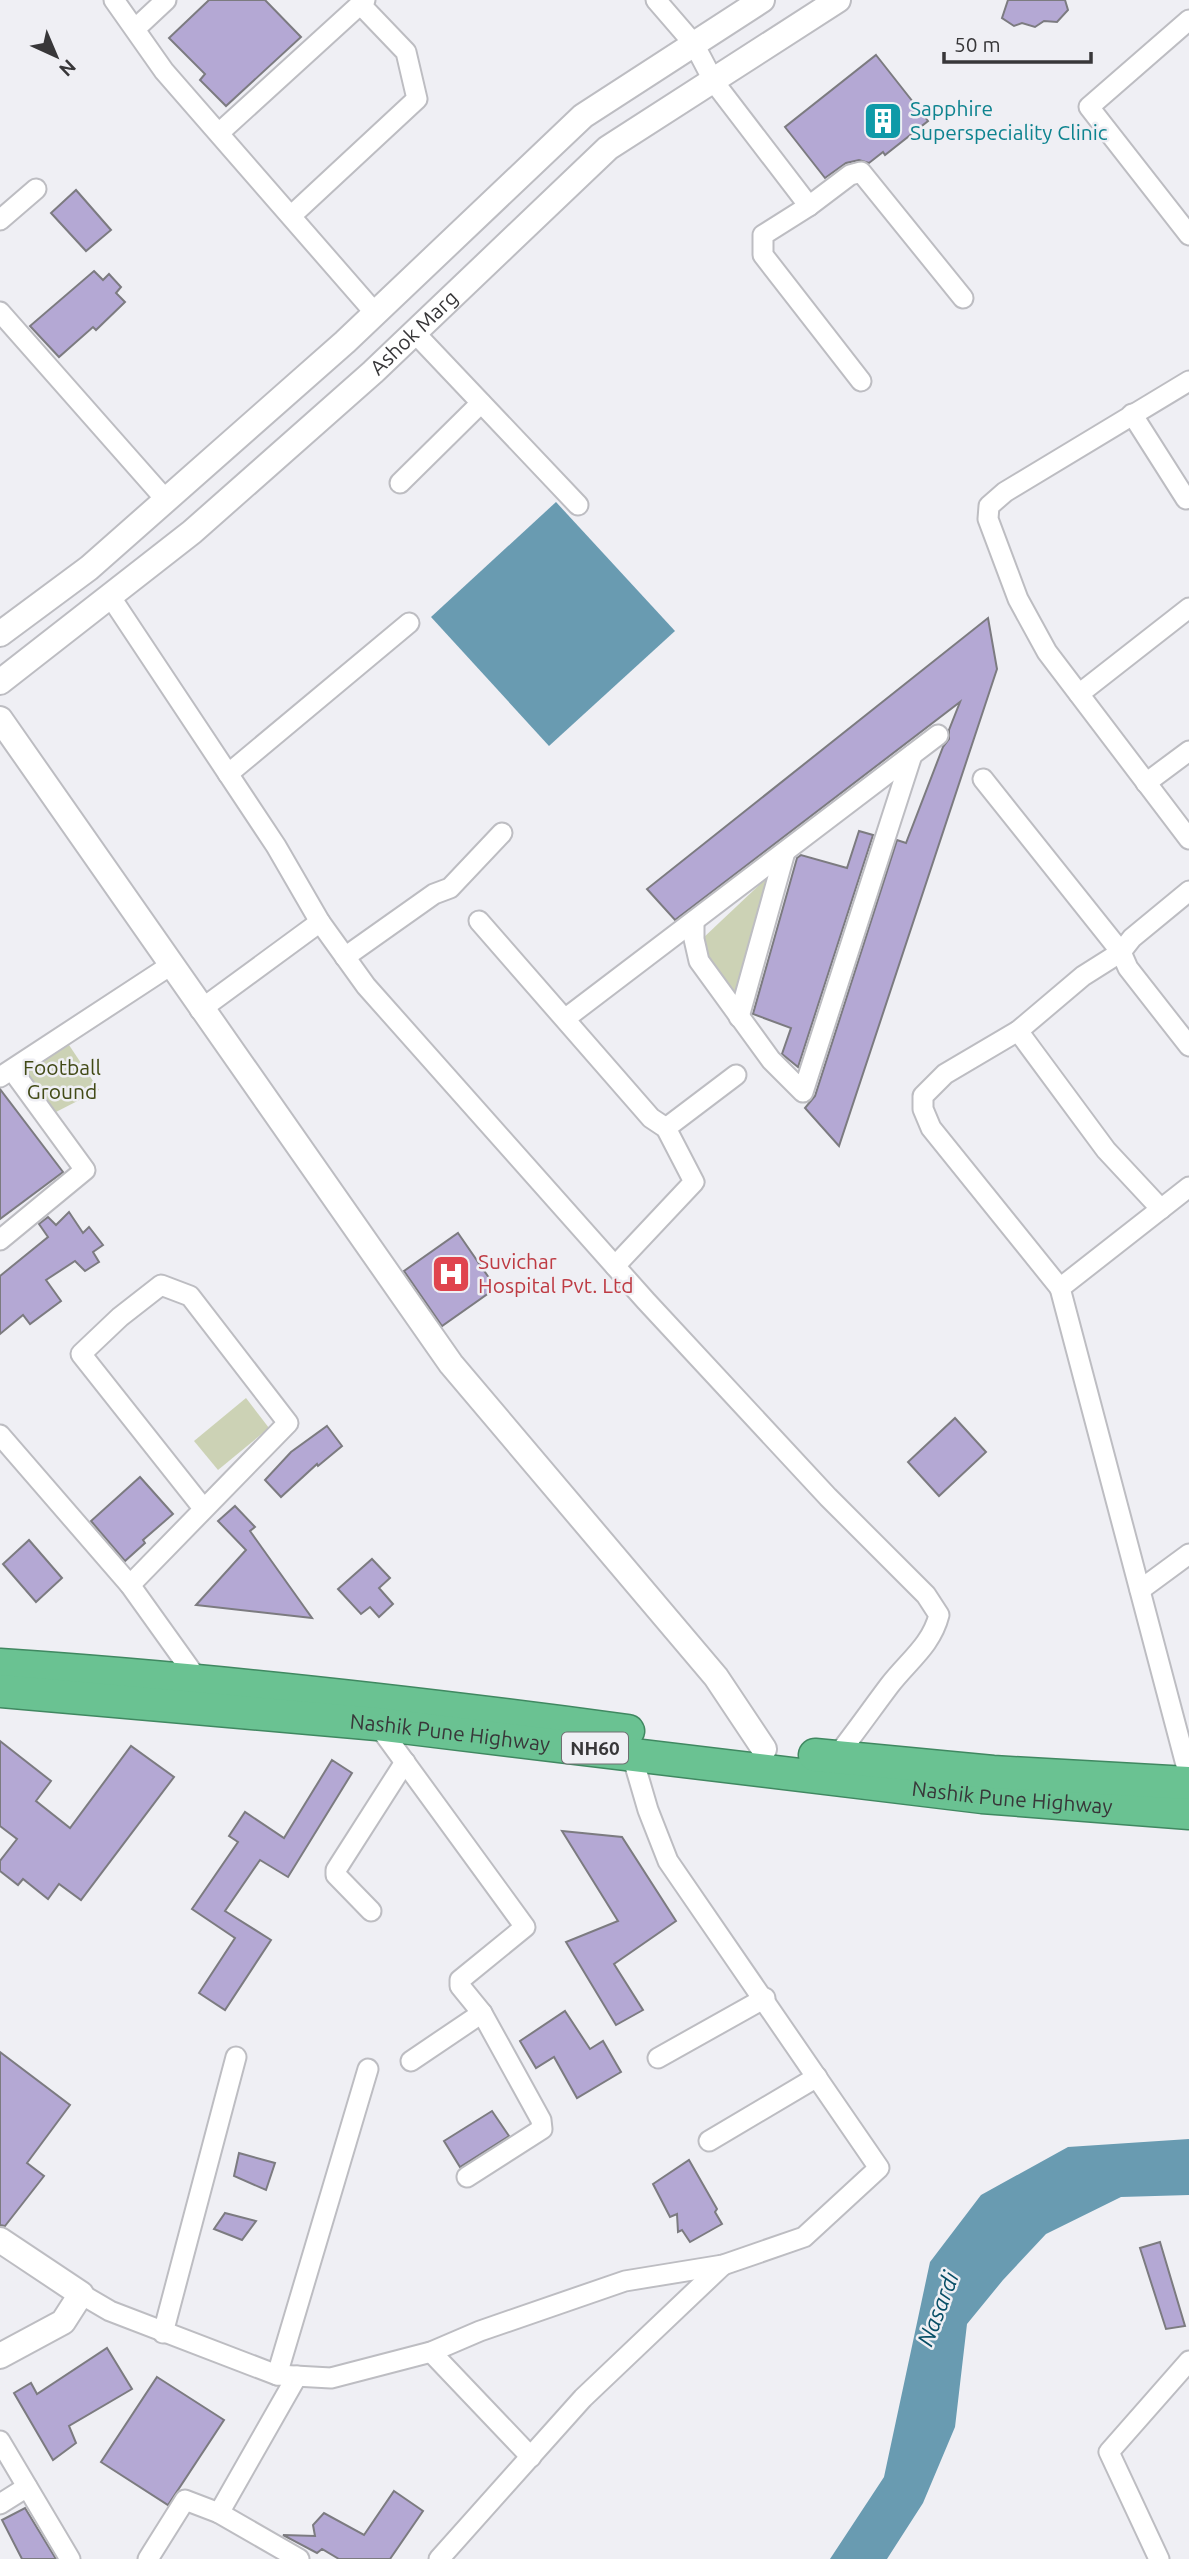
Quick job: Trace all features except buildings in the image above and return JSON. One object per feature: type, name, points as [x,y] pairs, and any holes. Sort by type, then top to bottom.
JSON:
[{"type":"highway","name":"Nashik Pune Highway","points":[[0,1665],[198,1680],[380,1698],[764,1749],[835,1768],[982,1797],[1189,1813]]},
{"type":"highway","name":"Nashik Pune Highway","points":[[0,1691],[377,1724],[631,1752],[835,1768],[993,1772],[1189,1783]]},
{"type":"street","points":[[114,0],[164,71],[375,313]]},
{"type":"street","points":[[135,29],[166,0]]},
{"type":"street","points":[[656,0],[694,44],[714,82],[809,206]]},
{"type":"street","name":"Ashok Marg","points":[[0,634],[89,568],[166,500],[375,313],[583,116],[762,0]]},
{"type":"street","name":"Ashok Marg","points":[[0,682],[192,532],[414,332],[608,148],[838,0]]},
{"type":"street","points":[[219,133],[363,2],[406,52],[417,99],[291,216]]},
{"type":"street","points":[[1189,20],[1089,107],[1189,235]]},
{"type":"street","points":[[861,381],[763,255],[763,235],[809,206],[850,175],[861,172],[963,298]]},
{"type":"street","points":[[0,220],[36,189]]},
{"type":"street","points":[[0,312],[166,500]]},
{"type":"street","points":[[414,332],[578,505]]},
{"type":"street","points":[[1189,381],[1005,492],[989,506],[988,519],[997,550],[1018,599],[1047,652],[1189,839]]},
{"type":"street","points":[[400,483],[481,403]]},
{"type":"street","points":[[1132,414],[1186,499]]},
{"type":"street","points":[[110,596],[276,846],[320,922],[374,995],[615,1266],[828,1497],[926,1595],[939,1615],[926,1647],[892,1683],[835,1768]]},
{"type":"street","points":[[1079,694],[1189,608]]},
{"type":"street","points":[[228,774],[409,623]]},
{"type":"street","points":[[0,719],[200,1010],[451,1364],[716,1677],[764,1749]]},
{"type":"street","points":[[565,1017],[938,735]]},
{"type":"street","points":[[1146,783],[1189,751]]},
{"type":"street","points":[[694,920],[699,961],[771,1060],[803,1093],[912,755]]},
{"type":"street","points":[[983,779],[1121,952],[1128,968],[1189,1046]]},
{"type":"street","points":[[345,957],[435,894],[450,888],[502,833]]},
{"type":"street","points":[[739,1017],[785,852]]},
{"type":"street","points":[[1189,891],[1132,938],[1121,952],[1083,976],[1018,1031],[945,1074],[923,1096],[923,1108],[931,1128],[1060,1288],[1189,1776]]},
{"type":"street","points":[[479,921],[651,1118],[666,1128],[694,1182],[615,1266]]},
{"type":"street","points":[[200,1010],[320,922]]},
{"type":"street","points":[[0,1240],[85,1170],[6,1074],[171,965]]},
{"type":"street","points":[[1018,1031],[1106,1150],[1161,1209]]},
{"type":"street","points":[[666,1128],[736,1075]]},
{"type":"street","points":[[1060,1288],[1189,1187]]},
{"type":"street","points":[[130,1585],[288,1423],[190,1296],[161,1285],[120,1317],[81,1354],[203,1508]]},
{"type":"street","points":[[0,1435],[130,1585],[198,1680]]},
{"type":"street","points":[[1140,1590],[1189,1554]]},
{"type":"street","points":[[377,1724],[525,1927],[460,1980],[461,1991],[482,2013],[543,2126],[540,2134],[467,2177]]},
{"type":"street","points":[[0,2240],[110,2312],[277,2375],[331,2378],[432,2352],[480,2331],[625,2281],[723,2265],[804,2237],[879,2168],[765,1998],[668,1861],[648,1810],[631,1752]]},
{"type":"street","points":[[371,1911],[336,1875],[335,1870],[405,1762]]},
{"type":"street","points":[[658,2058],[765,1998]]},
{"type":"street","points":[[411,2061],[482,2013]]},
{"type":"street","points":[[163,2333],[236,2057]]},
{"type":"street","points":[[277,2375],[368,2069]]},
{"type":"street","points":[[709,2141],[817,2077]]},
{"type":"street","points":[[439,2559],[583,2398],[723,2265]]},
{"type":"street","points":[[0,2356],[63,2322],[81,2294]]},
{"type":"street","points":[[432,2352],[531,2457]]},
{"type":"street","points":[[1158,2559],[1109,2452],[1189,2361]]},
{"type":"street","points":[[219,2513],[297,2376]]},
{"type":"street","points":[[0,2441],[70,2559]]},
{"type":"street","points":[[0,2504],[27,2487]]},
{"type":"street","points":[[148,2559],[185,2500],[219,2513],[299,2559]]},
{"type":"green space","points":[[774,871],[733,1005],[700,951],[702,939]]},
{"type":"green space","name":"Football Ground","points":[[69,1045],[99,1090],[54,1113],[23,1074]]},
{"type":"green space","points":[[246,1398],[269,1428],[218,1470],[194,1441]]},
{"type":"water","points":[[556,502],[675,631],[549,746],[431,617]]},
{"type":"water","name":"Nasardi","points":[[1189,2139],[1189,2195],[1121,2197],[1046,2234],[1003,2280],[967,2324],[955,2427],[923,2503],[887,2559],[830,2559],[884,2477],[930,2262],[981,2195],[1068,2147]]},
{"type":"place","name":"Sapphire Superspeciality Clinic","points":[[883,121]]},
{"type":"place","name":"Suvichar Hospital Pvt. Ltd","points":[[451,1274]]}]
